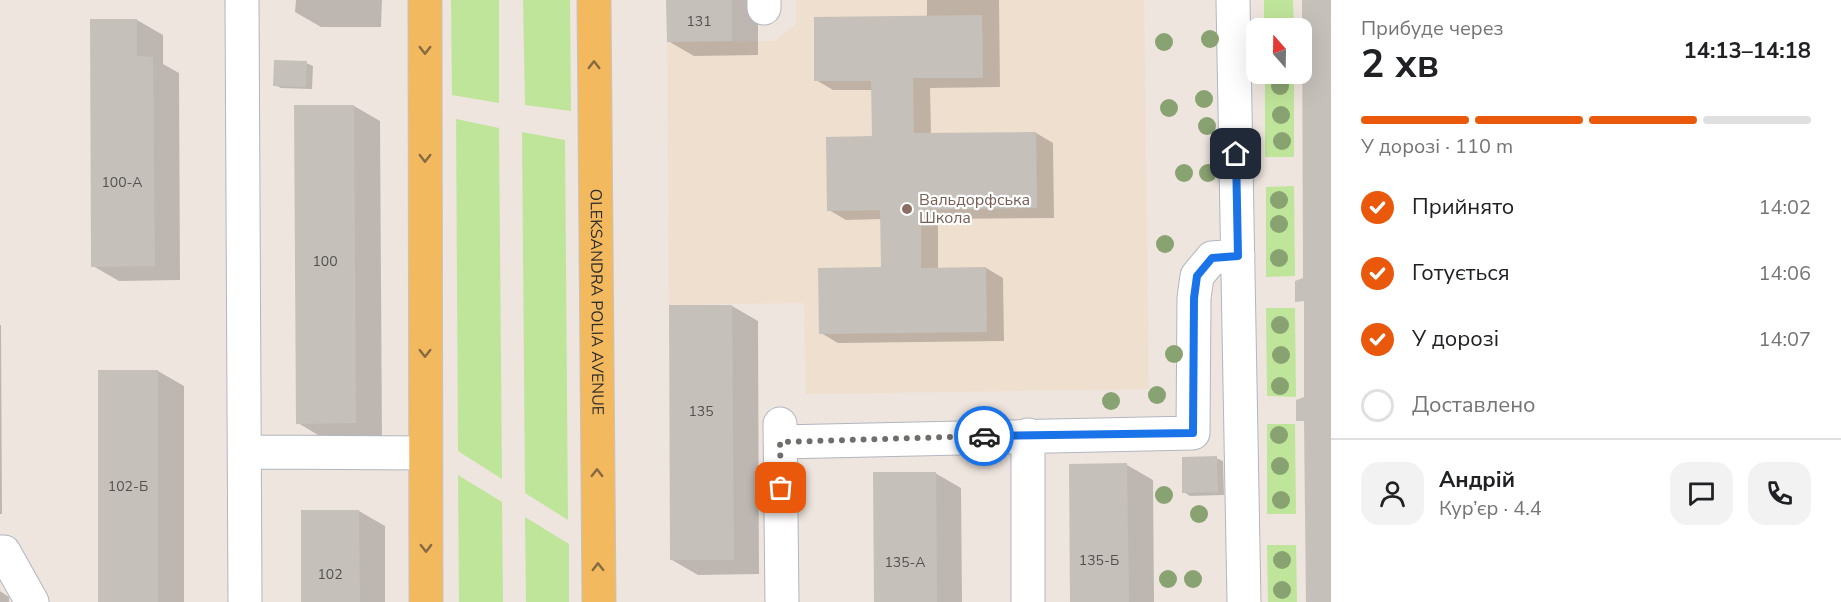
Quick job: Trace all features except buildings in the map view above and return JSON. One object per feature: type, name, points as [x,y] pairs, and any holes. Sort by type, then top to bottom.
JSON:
[{"type":"main road","points":[[424,0],[426,602]]},
{"type":"main road","name":"OLEKSANDRA POLIA AVENUE","points":[[594,0],[599,602]]},
{"type":"lane","points":[[242,0],[245,602]]},
{"type":"lane","points":[[1233,0],[1244,602]]},
{"type":"lane","points":[[782,602],[780,433],[1028,435],[1193,433],[1194,298],[1197,276],[1212,258],[1238,256]]},
{"type":"lane","points":[[1028,435],[1028,602]]},
{"type":"lane","points":[[245,452],[425,453]]},
{"type":"lane","points":[[0,552],[4,552],[32,602]]},
{"type":"shaded area","name":"Вальдорфська Школа","points":[[796,0],[1144,0],[1149,389],[806,394],[804,303],[669,305],[667,42],[775,41],[796,24]]},
{"type":"green space","points":[[451,0],[499,0],[499,103],[452,95]]},
{"type":"green space","points":[[523,0],[570,0],[571,111],[525,105]]},
{"type":"green space","points":[[1264,0],[1293,0],[1294,18],[1264,18]]},
{"type":"green space","points":[[1265,84],[1294,84],[1294,157],[1265,157]]},
{"type":"green space","points":[[456,119],[499,128],[502,479],[458,451]]},
{"type":"green space","points":[[522,132],[565,140],[568,520],[525,493]]},
{"type":"green space","points":[[1294,186],[1295,276],[1266,277],[1266,187]]},
{"type":"green space","points":[[1266,308],[1295,308],[1296,397],[1267,396]]},
{"type":"green space","points":[[1267,424],[1295,424],[1296,514],[1267,514]]},
{"type":"green space","points":[[458,475],[502,502],[503,602],[459,602]]},
{"type":"green space","points":[[525,517],[569,544],[569,602],[526,602]]},
{"type":"green space","points":[[1267,545],[1296,545],[1297,602],[1268,602]]},
{"type":"way so far","points":[[781,488],[780,442],[984,436]]},
{"type":"place","name":"Вальдорфська Школа","points":[[907,209]]},
{"type":"route","points":[[984,436],[1193,433],[1194,298],[1197,276],[1212,258],[1238,256],[1236,154]]}]
